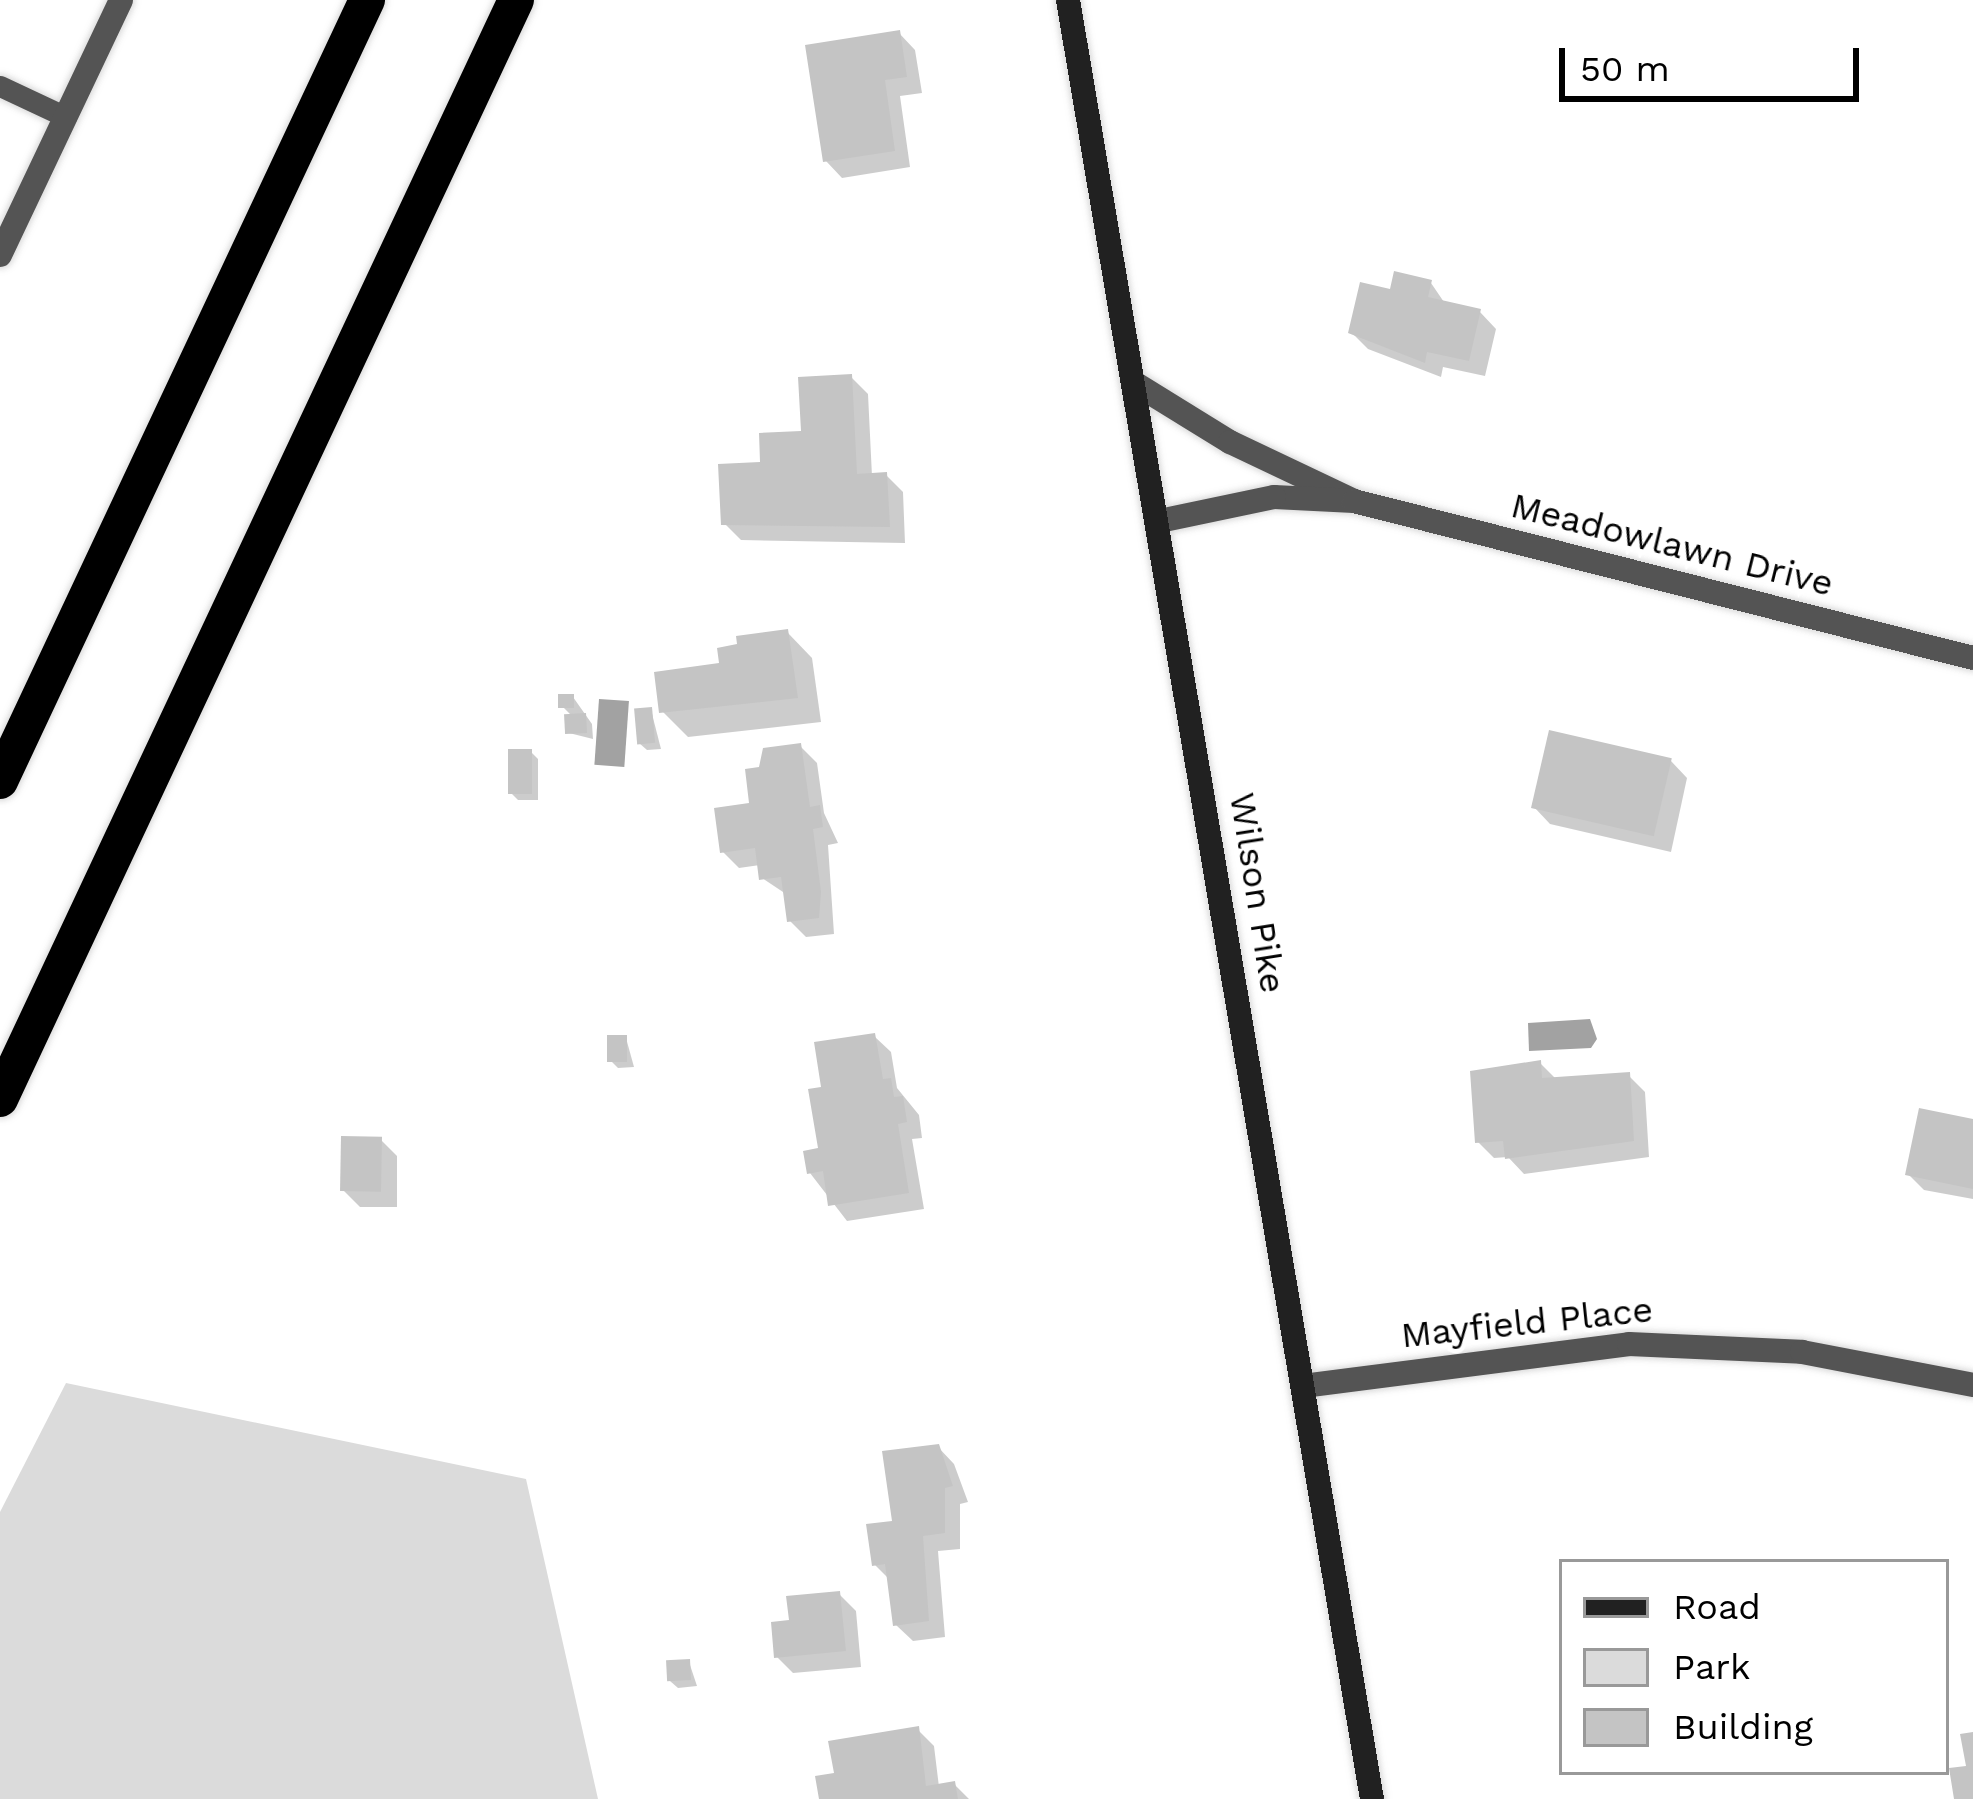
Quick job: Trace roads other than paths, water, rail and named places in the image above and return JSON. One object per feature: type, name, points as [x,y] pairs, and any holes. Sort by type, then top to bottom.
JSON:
[{"type":"highway","points":[[0,782],[367,0]]},
{"type":"highway","points":[[0,1099],[516,0]]},
{"type":"main road","name":"Wilson Pike","points":[[1068,0],[1372,1799]]},
{"type":"street","points":[[0,254],[121,0]]},
{"type":"street","name":"Meadowlawn Drive","points":[[1136,385],[1215,434],[1354,502]]},
{"type":"street","name":"Meadowlawn Drive","points":[[1159,521],[1274,497],[1354,502],[1973,658]]},
{"type":"street","name":"Mayfield Place","points":[[1303,1386],[1629,1344],[1802,1352],[1973,1385]]},
{"type":"lane","points":[[0,86],[65,117]]}]
